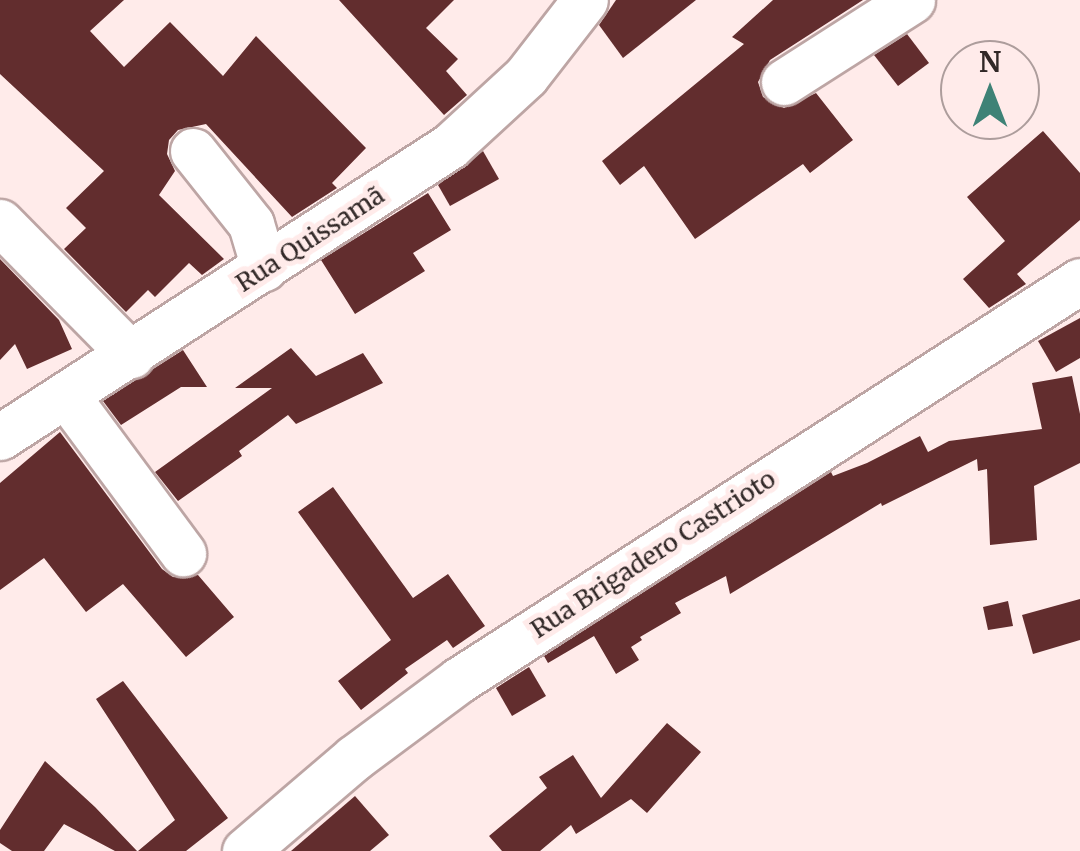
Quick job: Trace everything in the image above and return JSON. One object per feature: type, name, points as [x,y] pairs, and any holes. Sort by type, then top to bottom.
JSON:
[{"type":"street","name":"Rua Quissamã","points":[[0,438],[450,146],[526,76],[584,0]]},
{"type":"street","points":[[784,82],[912,0]]},
{"type":"street","points":[[193,151],[251,224],[264,268]]},
{"type":"street","points":[[0,222],[131,356]]},
{"type":"street","name":"Rua Brigadero Castrioto","points":[[244,851],[354,758],[459,680],[1080,281]]},
{"type":"street","points":[[66,394],[183,553]]},
{"type":"building","points":[[0,0],[124,0],[90,31],[124,67],[170,22],[223,76],[256,36],[366,148],[332,183],[337,188],[292,217],[206,124],[178,130],[169,140],[167,154],[175,171],[159,195],[224,259],[202,275],[189,263],[155,297],[148,290],[126,312],[64,249],[86,228],[66,208],[104,171],[0,74]]},
{"type":"building","points":[[339,0],[454,0],[426,28],[458,59],[446,71],[467,95],[444,115]]},
{"type":"building","points":[[616,0],[696,0],[623,58],[599,25]]},
{"type":"building","points":[[773,0],[863,0],[770,60],[758,82],[763,97],[784,108],[816,93],[853,140],[810,173],[803,164],[695,239],[644,166],[620,185],[602,161],[744,44],[732,37]]},
{"type":"building","points":[[907,34],[929,63],[898,86],[874,55]]},
{"type":"building","points":[[1043,131],[1080,173],[1080,220],[1017,274],[1026,284],[989,308],[963,279],[1005,241],[967,197],[1033,140],[1040,140]]},
{"type":"building","points":[[483,151],[499,179],[450,206],[438,185]]},
{"type":"building","points":[[428,193],[451,230],[413,253],[425,271],[355,314],[321,260]]},
{"type":"building","points":[[0,259],[59,320],[72,349],[27,369],[15,344],[0,360]]},
{"type":"building","points":[[1080,318],[1080,358],[1056,372],[1038,341]]},
{"type":"building","points":[[291,348],[316,376],[363,353],[383,383],[296,424],[288,415],[239,451],[242,456],[178,501],[155,472],[272,388],[235,388]]},
{"type":"building","points":[[183,350],[207,387],[181,387],[121,425],[103,401]]},
{"type":"building","points":[[1072,376],[1080,414],[1080,463],[1034,486],[1037,540],[990,545],[987,469],[978,471],[977,459],[882,506],[881,503],[730,594],[726,576],[675,603],[681,613],[640,637],[642,640],[631,647],[639,660],[616,674],[594,636],[548,663],[544,656],[831,472],[833,476],[867,463],[920,436],[928,452],[949,441],[1042,429],[1032,383]]},
{"type":"building","points":[[60,432],[162,569],[173,577],[198,575],[234,617],[186,657],[123,584],[86,612],[44,558],[0,590],[0,483]]},
{"type":"building","points":[[333,487],[413,598],[448,574],[485,626],[453,648],[447,640],[405,669],[408,673],[361,710],[338,681],[391,640],[298,512]]},
{"type":"building","points":[[1080,599],[1080,640],[1033,654],[1022,615]]},
{"type":"building","points":[[1008,601],[1013,626],[988,630],[983,607]]},
{"type":"building","points":[[529,667],[546,696],[512,716],[496,688]]},
{"type":"building","points":[[123,681],[228,818],[186,851],[138,851],[175,820],[96,699]]},
{"type":"building","points":[[667,723],[701,752],[647,813],[631,799],[576,834],[571,825],[540,851],[502,851],[489,836],[547,788],[539,777],[573,755],[601,798]]},
{"type":"building","points":[[45,761],[137,851],[115,851],[64,824],[44,851],[12,851],[0,843],[0,830]]},
{"type":"building","points":[[355,796],[389,835],[370,851],[291,851]]}]
